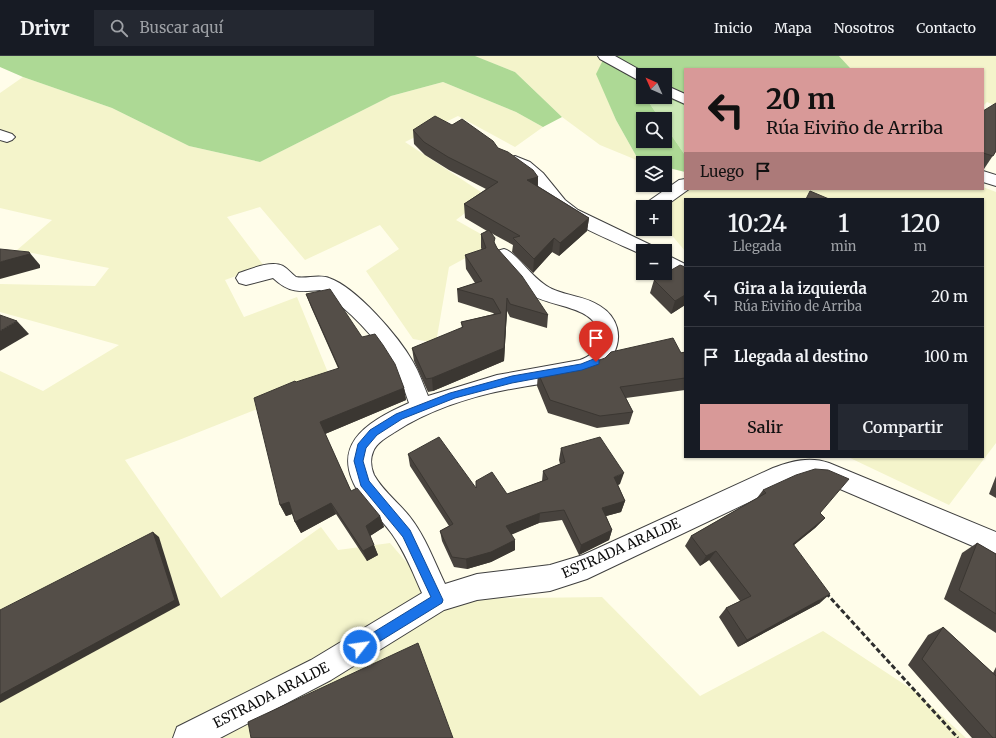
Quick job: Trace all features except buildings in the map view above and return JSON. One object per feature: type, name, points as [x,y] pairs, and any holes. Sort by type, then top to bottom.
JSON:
[{"type":"street","points":[[605,56],[636,73]]},
{"type":"street","points":[[672,93],[684,99]]},
{"type":"street","points":[[502,156],[524,165],[538,177],[559,204],[572,214],[636,244]]},
{"type":"street","points":[[662,200],[684,185]]},
{"type":"street","points":[[438,600],[406,534],[364,483],[358,461],[362,447],[373,432],[399,416],[453,395],[512,380],[582,367],[596,362],[606,351],[608,340],[606,324],[596,314],[577,303],[546,295],[539,291],[514,269],[504,255]]},
{"type":"street","points":[[672,265],[684,272]]},
{"type":"street","points":[[246,278],[264,272],[277,271],[290,283],[303,285],[324,283],[347,299],[375,325],[405,366],[422,408]]},
{"type":"street","name":"ESTRADA ARALDE","points":[[188,738],[321,670],[438,600],[477,587],[550,578],[587,566],[781,475],[802,463],[996,544]]},
{"type":"path","points":[[821,588],[958,738]]},
{"type":"green space","points":[[0,56],[475,56],[515,72],[562,117],[543,127],[516,112],[443,82],[391,96],[260,162],[189,146],[112,108],[23,77],[0,67]]},
{"type":"green space","points":[[474,56],[605,56],[597,74],[616,120],[636,156],[636,160],[600,145],[562,117],[515,72]]},
{"type":"green space","points":[[605,56],[839,56],[850,68],[684,68],[684,106],[672,100],[672,68],[636,68],[636,104],[650,104],[655,112],[636,112],[636,148],[672,148],[672,136],[684,154],[684,172],[672,169],[672,156],[636,156],[616,120],[596,74]]},
{"type":"green space","points":[[839,56],[996,56],[996,106],[987,102],[984,105],[984,68],[850,68]]},
{"type":"green space","points":[[23,77],[112,108],[189,146],[260,162],[391,96],[443,82],[516,112],[543,127],[515,147],[458,116],[405,142],[487,196],[456,220],[495,242],[449,267],[436,343],[413,339],[366,271],[399,249],[380,225],[305,260],[260,207],[227,217],[264,266],[225,280],[244,317],[297,297],[331,380],[125,460],[221,598],[321,527],[338,550],[390,543],[438,599],[602,597],[700,696],[823,631],[916,692],[966,738],[0,738],[0,371],[43,391],[119,345],[0,312],[0,284],[95,286],[109,268],[17,250],[52,220],[0,208],[0,93]]},
{"type":"green space","points":[[672,100],[684,106],[684,154],[672,136],[672,112],[655,112],[650,104],[672,104]]},
{"type":"green space","points":[[984,187],[996,192],[996,443],[949,505],[850,458],[984,458],[984,198],[684,198],[684,250],[672,235],[672,200],[665,200],[684,190],[984,190]]},
{"type":"route","points":[[360,647],[438,600],[406,534],[364,483],[358,461],[362,447],[373,432],[399,416],[453,395],[512,380],[582,367],[596,362]]}]
